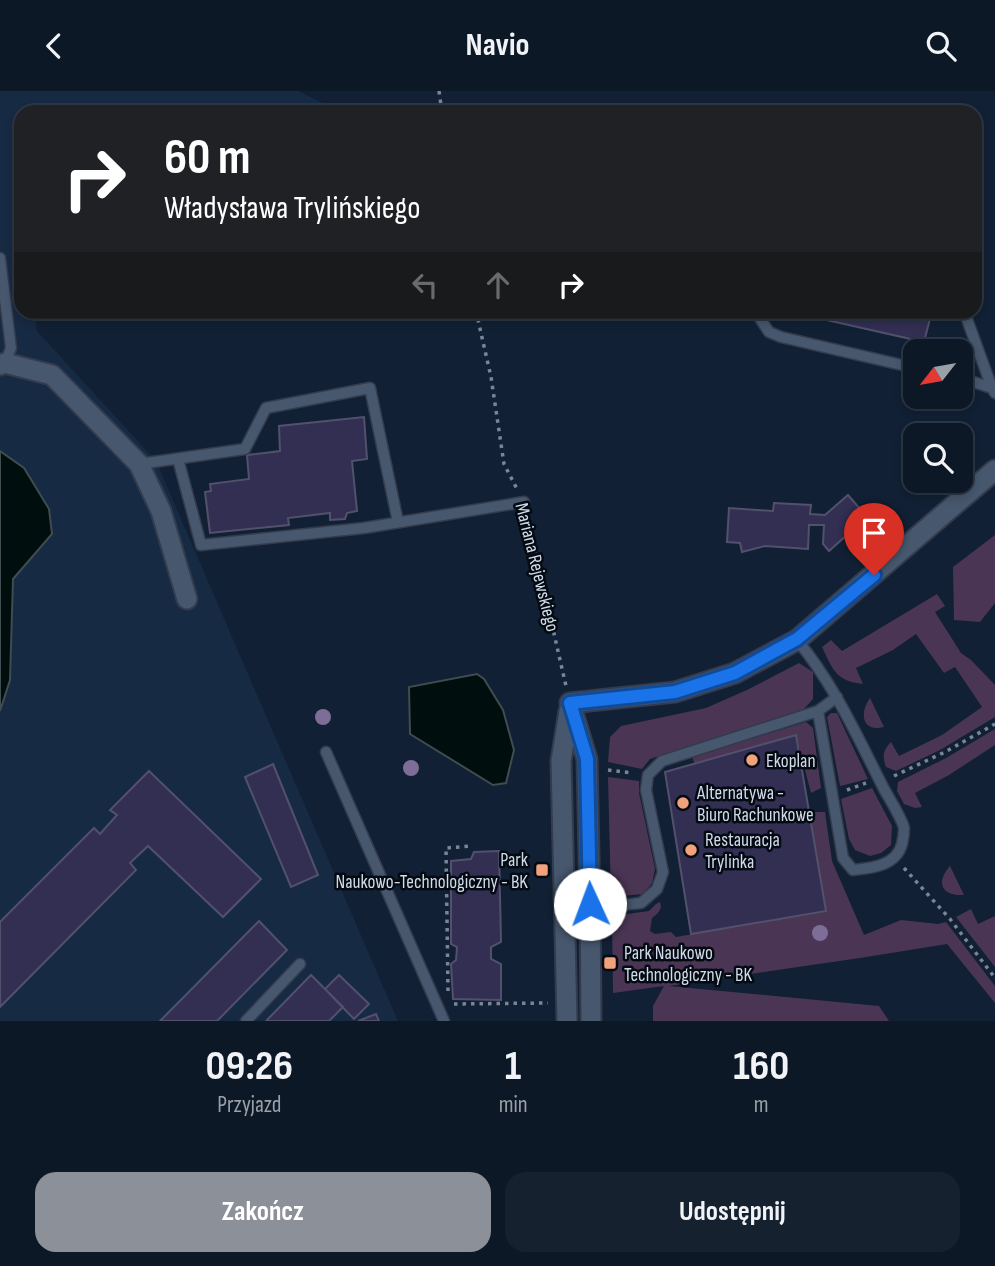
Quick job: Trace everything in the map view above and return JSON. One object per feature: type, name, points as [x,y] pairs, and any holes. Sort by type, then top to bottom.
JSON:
[{"type":"street","points":[[3,364],[52,375],[139,464],[161,511],[187,599]]},
{"type":"street","points":[[570,703],[675,692],[735,673],[797,639],[995,470]]},
{"type":"street","points":[[567,1021],[561,761],[570,703]]},
{"type":"street","points":[[570,703],[587,759],[591,1021]]},
{"type":"lane","points":[[0,258],[11,348],[3,364]]},
{"type":"lane","points":[[760,319],[769,332],[781,337],[903,365]]},
{"type":"lane","points":[[967,319],[993,390]]},
{"type":"lane","points":[[973,382],[993,390]]},
{"type":"lane","points":[[139,464],[245,449],[266,408],[370,387],[398,522]]},
{"type":"lane","points":[[178,459],[201,545],[364,528],[524,502]]},
{"type":"lane","points":[[797,639],[836,697],[904,828],[902,845],[895,858],[880,866],[853,870],[843,858],[818,711]]},
{"type":"lane","points":[[564,903],[612,906],[641,903],[657,889],[663,872],[646,790],[648,775],[662,761],[818,711],[836,697]]},
{"type":"lane","points":[[326,752],[444,1021]]},
{"type":"lane","points":[[246,1021],[300,964]]},
{"type":"path","name":"Mariana Rejewskiego","points":[[478,319],[491,377],[504,464],[524,502],[570,703]]},
{"type":"path","points":[[832,795],[894,776],[945,753],[995,724]]},
{"type":"path","points":[[603,769],[648,775]]},
{"type":"path","points":[[448,991],[446,848],[472,846]]},
{"type":"path","points":[[895,858],[950,919],[995,978]]},
{"type":"path","points":[[449,1004],[550,1003]]},
{"type":"shaded area","points":[[0,91],[298,91],[327,105],[14,105],[14,319],[35,319],[37,331],[156,461],[398,1021],[0,1021]]},
{"type":"shaded area","points":[[0,451],[24,468],[49,509],[52,534],[13,579],[10,680],[0,711]]},
{"type":"shaded area","points":[[995,535],[995,603],[980,622],[954,620],[953,567]]},
{"type":"shaded area","points":[[937,594],[945,606],[935,612],[961,653],[995,685],[995,717],[940,750],[896,771],[886,767],[884,760],[884,753],[891,742],[899,756],[942,735],[982,707],[955,667],[944,673],[916,634],[893,650],[856,668],[863,684],[847,680],[836,673],[822,647],[831,640],[842,651]]},
{"type":"shaded area","points":[[799,663],[813,672],[813,699],[804,709],[650,759],[642,769],[608,762],[610,737],[621,726],[706,708]]},
{"type":"shaded area","points":[[477,674],[484,679],[503,710],[514,750],[506,783],[493,785],[410,734],[409,687]]},
{"type":"shaded area","points":[[870,698],[884,727],[871,727],[865,720],[864,710]]},
{"type":"shaded area","points":[[831,713],[837,713],[868,779],[840,786],[827,717]]},
{"type":"shaded area","points":[[806,722],[813,728],[821,788],[811,793],[796,735],[695,765],[692,757]]},
{"type":"shaded area","points":[[995,729],[995,745],[915,793],[922,807],[915,808],[904,804],[897,791],[898,782]]},
{"type":"shaded area","points":[[608,777],[639,781],[639,793],[655,869],[652,883],[643,894],[611,897]]},
{"type":"shaded area","points":[[872,788],[892,826],[891,845],[881,853],[870,856],[855,850],[849,839],[841,799]]},
{"type":"shaded area","points":[[809,812],[825,812],[832,861],[864,935],[901,920],[938,924],[946,922],[995,986],[995,1003],[947,944],[669,986],[879,1006],[889,1021],[653,1021],[653,1006],[664,986],[613,993],[612,916],[649,911],[660,902],[660,910],[652,918],[650,931],[655,934],[671,932],[676,937],[826,911]]},
{"type":"shaded area","points":[[950,866],[964,895],[950,893],[943,887],[945,872]]},
{"type":"shaded area","points":[[971,909],[978,924],[995,916],[995,967],[956,917]]},
{"type":"building","points":[[822,319],[930,319],[925,339],[911,339]]},
{"type":"building","points":[[364,417],[367,459],[352,461],[357,511],[347,513],[345,519],[330,520],[330,513],[288,518],[289,525],[210,533],[205,492],[211,491],[210,484],[249,479],[247,455],[280,451],[279,426]]},
{"type":"building","points":[[848,495],[867,517],[829,551],[823,544],[824,525],[809,525],[808,549],[765,546],[742,552],[740,543],[727,542],[729,508],[773,511],[774,503],[811,505],[810,514],[825,515]]},
{"type":"building","points":[[796,735],[826,911],[691,934],[665,772]]},
{"type":"building","points":[[273,764],[318,875],[291,887],[245,777]]},
{"type":"building","points":[[149,771],[261,879],[223,917],[148,846],[130,863],[136,870],[0,1007],[0,922],[94,828],[100,834],[117,815],[110,810]]},
{"type":"building","points":[[499,851],[501,942],[491,947],[491,959],[501,964],[501,1000],[453,999],[451,964],[456,960],[457,947],[451,944],[451,861],[471,859],[474,852]]},
{"type":"building","points":[[259,921],[287,950],[217,1021],[160,1021]]},
{"type":"building","points":[[311,975],[343,1007],[329,1021],[266,1021]]},
{"type":"building","points":[[339,975],[369,1004],[354,1019],[325,989]]},
{"type":"building","points":[[376,1014],[379,1021],[358,1021]]},
{"type":"place","name":"Ekoplan","points":[[752,760]]},
{"type":"place","name":"Alternatywa - Biuro Rachunkowe","points":[[683,803]]},
{"type":"place","name":"Restauracja Trylinka","points":[[691,850]]},
{"type":"place","name":"Park Naukowo-Technologiczny - BK","points":[[542,870]]},
{"type":"place","name":"Park Naukowo Technologiczny - BK","points":[[610,963]]},
{"type":"route","points":[[590,904],[587,759],[570,703],[675,692],[735,673],[797,639],[874,575]]}]
